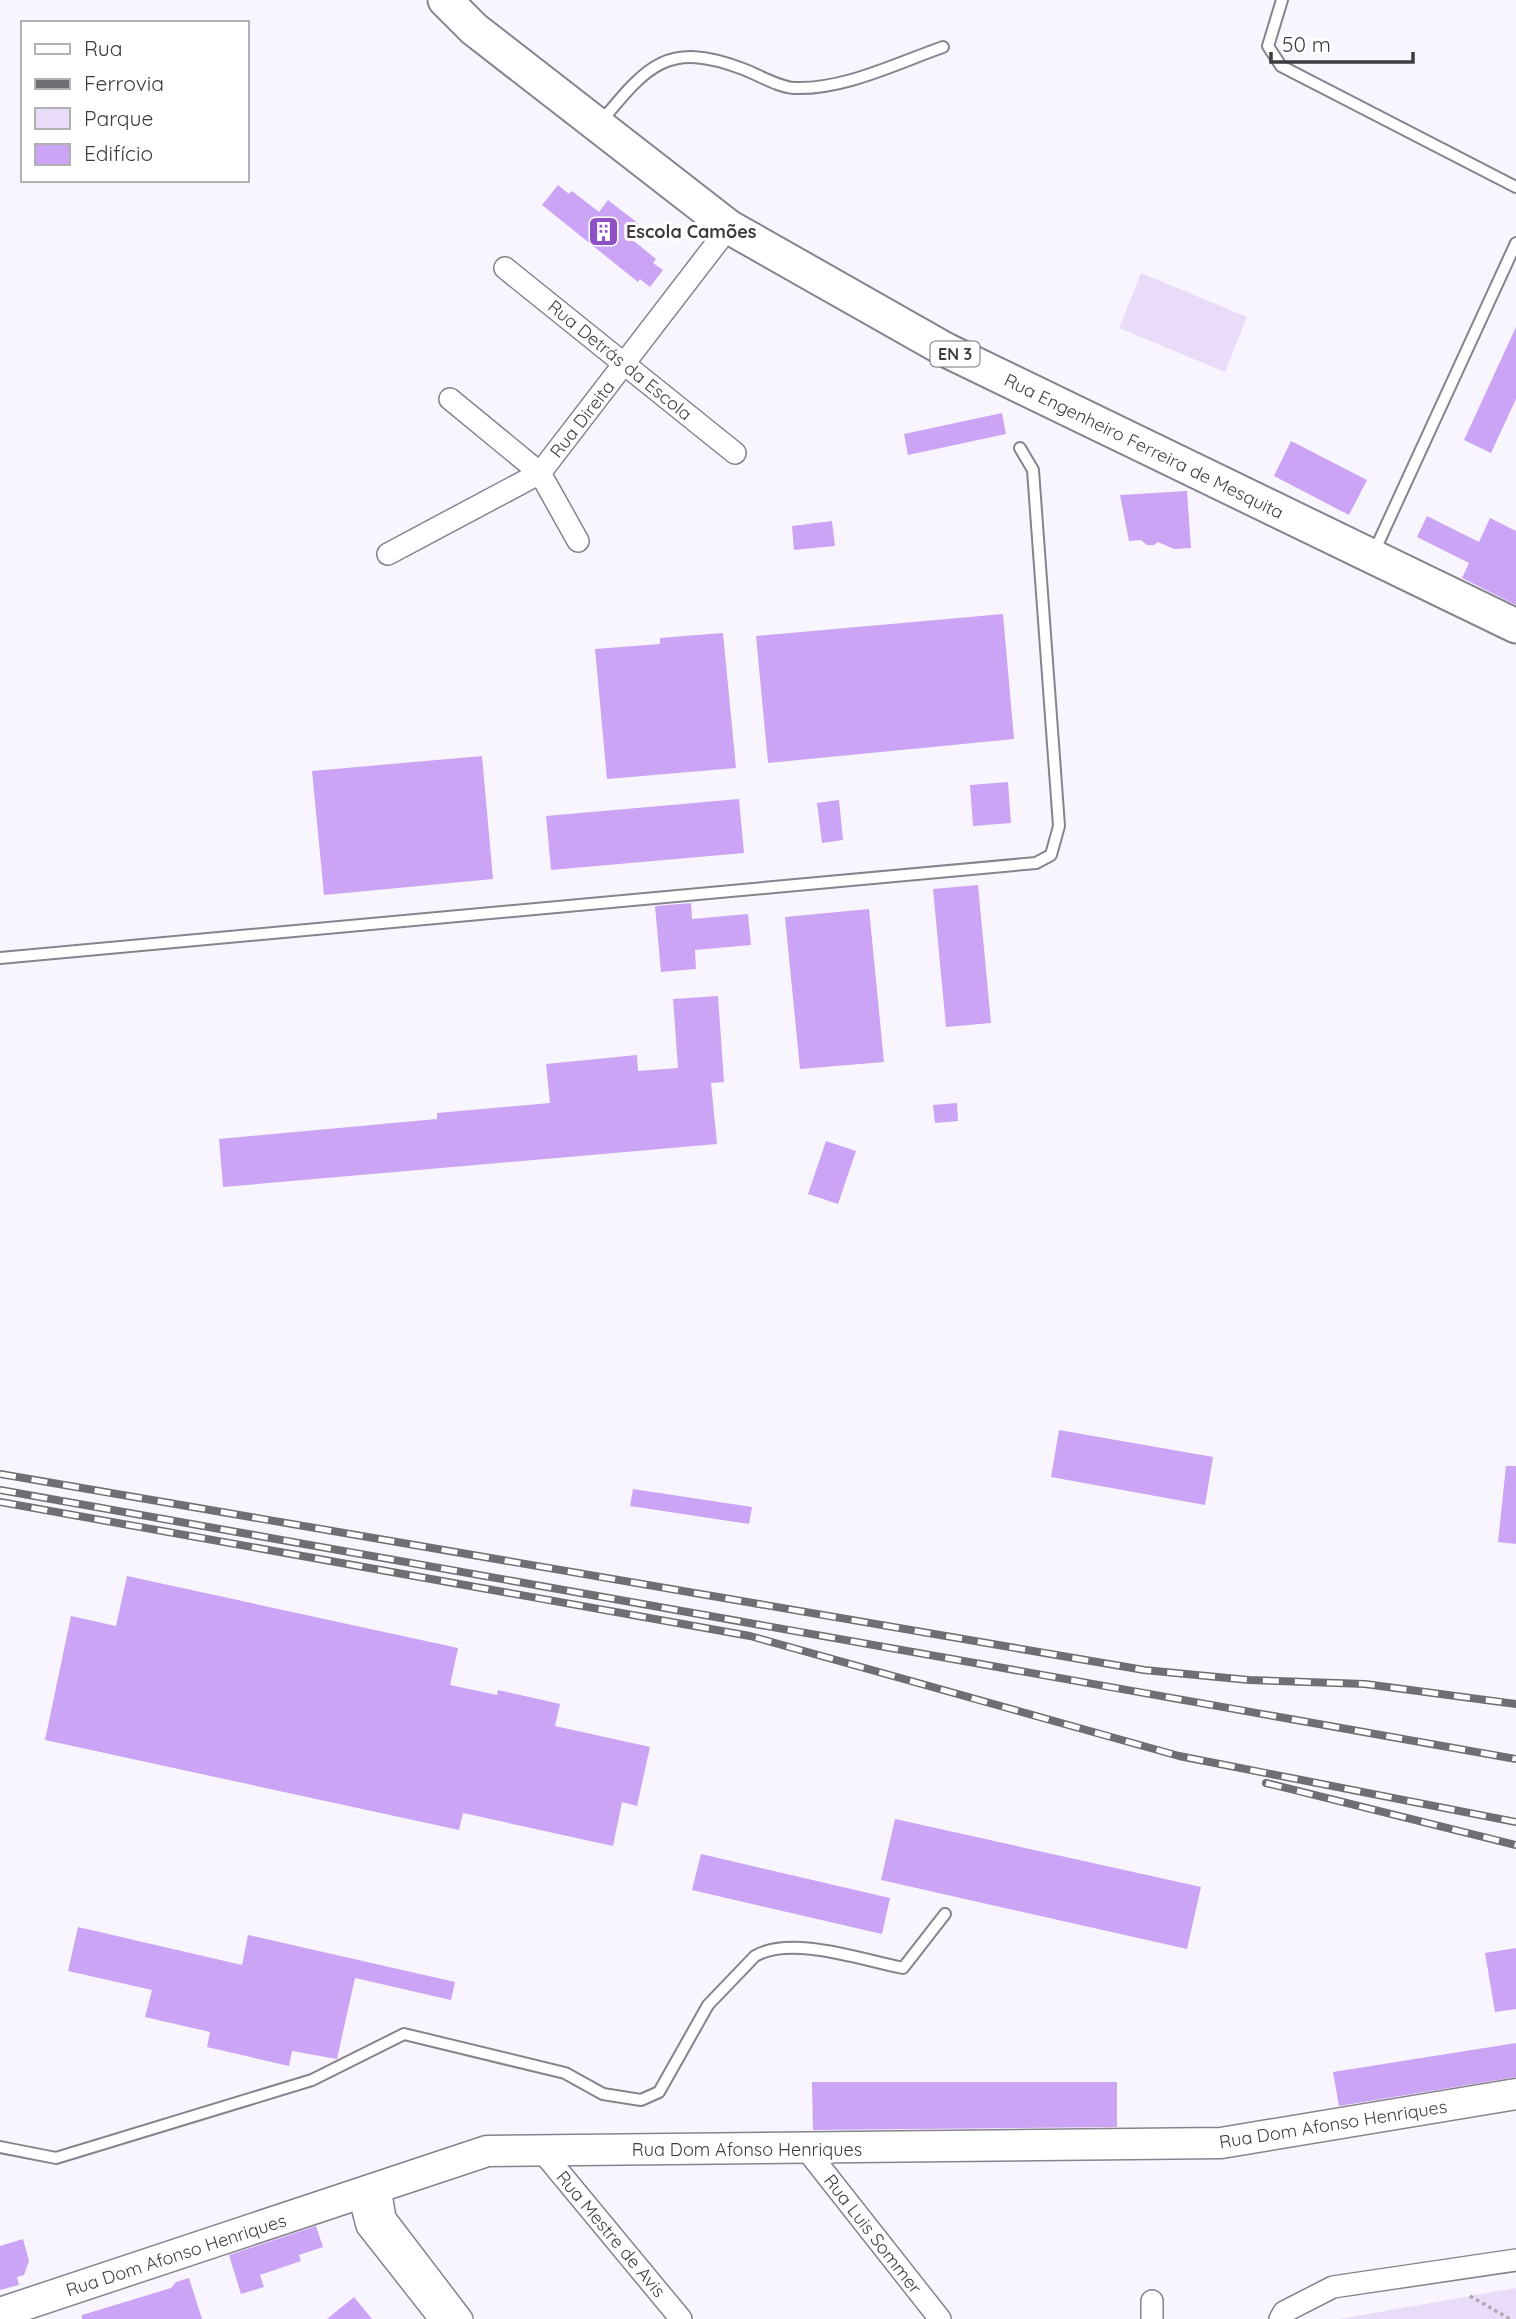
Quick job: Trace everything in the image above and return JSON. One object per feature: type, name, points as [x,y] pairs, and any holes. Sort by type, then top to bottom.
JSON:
[{"type":"main road","name":"Rua Engenheiro Ferreira de Mesquita","points":[[445,0],[474,29],[729,227],[946,349],[1516,626]]},
{"type":"street","name":"Rua Direita","points":[[388,554],[540,473],[729,227]]},
{"type":"street","name":"Rua Detrás da Escola","points":[[505,268],[735,453]]},
{"type":"street","points":[[450,399],[540,473],[578,541]]},
{"type":"street","name":"Rua Dom Afonso Henriques","points":[[0,2314],[487,2151],[1222,2143],[1516,2094]]},
{"type":"street","name":"Rua Luis Sommer","points":[[806,2149],[940,2319]]},
{"type":"street","name":"Rua Mestre de Avis","points":[[541,2150],[681,2319]]},
{"type":"street","points":[[370,2192],[367,2226],[444,2315]]},
{"type":"street","points":[[1280,2319],[1284,2312],[1333,2287],[1516,2260]]},
{"type":"lane","points":[[1282,0],[1268,46],[1281,66],[1516,187]]},
{"type":"lane","points":[[598,125],[635,81],[658,65],[685,55],[712,57],[790,88],[825,87],[943,47]]},
{"type":"lane","points":[[1372,556],[1516,243]]},
{"type":"lane","points":[[0,958],[1036,863],[1051,855],[1059,826],[1033,470],[1020,448]]},
{"type":"lane","points":[[0,2147],[55,2158],[312,2080],[404,2034],[565,2073],[603,2094],[631,2100],[650,2097],[665,2084],[687,2039],[708,2005],[755,1956],[765,1951],[788,1947],[903,1968],[945,1914]]},
{"type":"path","points":[[1470,2296],[1510,2319]]},
{"type":"green space","points":[[1141,273],[1247,317],[1225,372],[1119,328]]},
{"type":"green space","points":[[1516,2288],[1516,2319],[1339,2319]]},
{"type":"building","name":"Escola Camões","points":[[558,185],[569,194],[572,191],[599,212],[608,200],[639,224],[629,237],[656,259],[653,263],[663,270],[650,287],[640,279],[638,282],[542,205]]},
{"type":"building","points":[[1516,327],[1516,399],[1491,453],[1464,440]]},
{"type":"building","points":[[1002,413],[1006,434],[908,455],[904,434]]},
{"type":"building","points":[[1291,441],[1367,480],[1349,515],[1274,476]]},
{"type":"building","points":[[1187,491],[1191,548],[1174,549],[1158,542],[1147,545],[1141,540],[1129,541],[1120,495]]},
{"type":"building","points":[[1427,516],[1479,542],[1490,518],[1516,531],[1516,605],[1462,578],[1469,563],[1417,537]]},
{"type":"building","points":[[832,521],[835,546],[794,550],[792,526]]},
{"type":"building","points":[[1003,614],[1014,739],[768,763],[756,636]]},
{"type":"building","points":[[723,633],[736,768],[607,779],[595,649],[660,644],[660,638]]},
{"type":"building","points":[[482,756],[493,879],[324,895],[312,771]]},
{"type":"building","points":[[1008,782],[1011,823],[973,826],[970,785]]},
{"type":"building","points":[[739,799],[744,853],[551,870],[546,816]]},
{"type":"building","points":[[839,800],[843,840],[822,843],[817,803]]},
{"type":"building","points":[[978,885],[991,1023],[946,1027],[933,889]]},
{"type":"building","points":[[691,903],[692,919],[748,914],[751,945],[695,950],[696,969],[661,972],[655,906]]},
{"type":"building","points":[[869,909],[884,1062],[800,1069],[785,917]]},
{"type":"building","points":[[718,996],[724,1082],[711,1083],[717,1144],[223,1187],[219,1139],[437,1119],[437,1113],[550,1103],[546,1064],[637,1055],[638,1071],[678,1068],[673,999]]},
{"type":"building","points":[[957,1103],[958,1121],[935,1123],[933,1105]]},
{"type":"building","points":[[826,1141],[856,1151],[838,1204],[808,1194]]},
{"type":"building","points":[[1059,1430],[1213,1457],[1205,1505],[1051,1477]]},
{"type":"building","points":[[1506,1466],[1516,1466],[1516,1544],[1498,1542]]},
{"type":"building","points":[[633,1489],[752,1507],[749,1524],[630,1506]]},
{"type":"building","points":[[127,1576],[458,1648],[450,1685],[497,1695],[498,1690],[560,1704],[555,1726],[650,1747],[637,1806],[622,1802],[613,1846],[463,1813],[459,1830],[45,1740],[71,1616],[116,1626]]},
{"type":"building","points":[[895,1819],[1201,1887],[1187,1949],[881,1880]]},
{"type":"building","points":[[701,1854],[890,1898],[882,1934],[692,1890]]},
{"type":"building","points":[[78,1927],[242,1965],[248,1935],[455,1982],[451,2000],[355,1978],[337,2059],[292,2051],[289,2066],[207,2047],[210,2032],[145,2017],[152,1990],[68,1971]]},
{"type":"building","points":[[1516,1948],[1516,2009],[1495,2012],[1485,1953]]},
{"type":"building","points":[[1516,2043],[1516,2077],[1339,2106],[1333,2072]]},
{"type":"building","points":[[812,2082],[1117,2082],[1117,2127],[813,2130]]},
{"type":"building","points":[[316,2226],[323,2247],[299,2255],[301,2261],[260,2275],[264,2287],[241,2294],[229,2255]]},
{"type":"building","points":[[23,2239],[29,2261],[24,2275],[17,2277],[19,2285],[0,2290],[0,2246]]},
{"type":"building","points":[[189,2278],[202,2319],[82,2319],[82,2315],[171,2288],[176,2282]]},
{"type":"building","points":[[354,2297],[372,2319],[327,2319]]},
{"type":"railway","points":[[0,1474],[1144,1670],[1249,1680],[1365,1684],[1516,1704]]},
{"type":"railway","points":[[0,1490],[1516,1759]]},
{"type":"railway","points":[[0,1502],[750,1636],[1179,1756],[1516,1822]]},
{"type":"railway","points":[[1266,1783],[1516,1845]]},
{"type":"place","name":"Escola Camões","points":[[603,231]]}]
